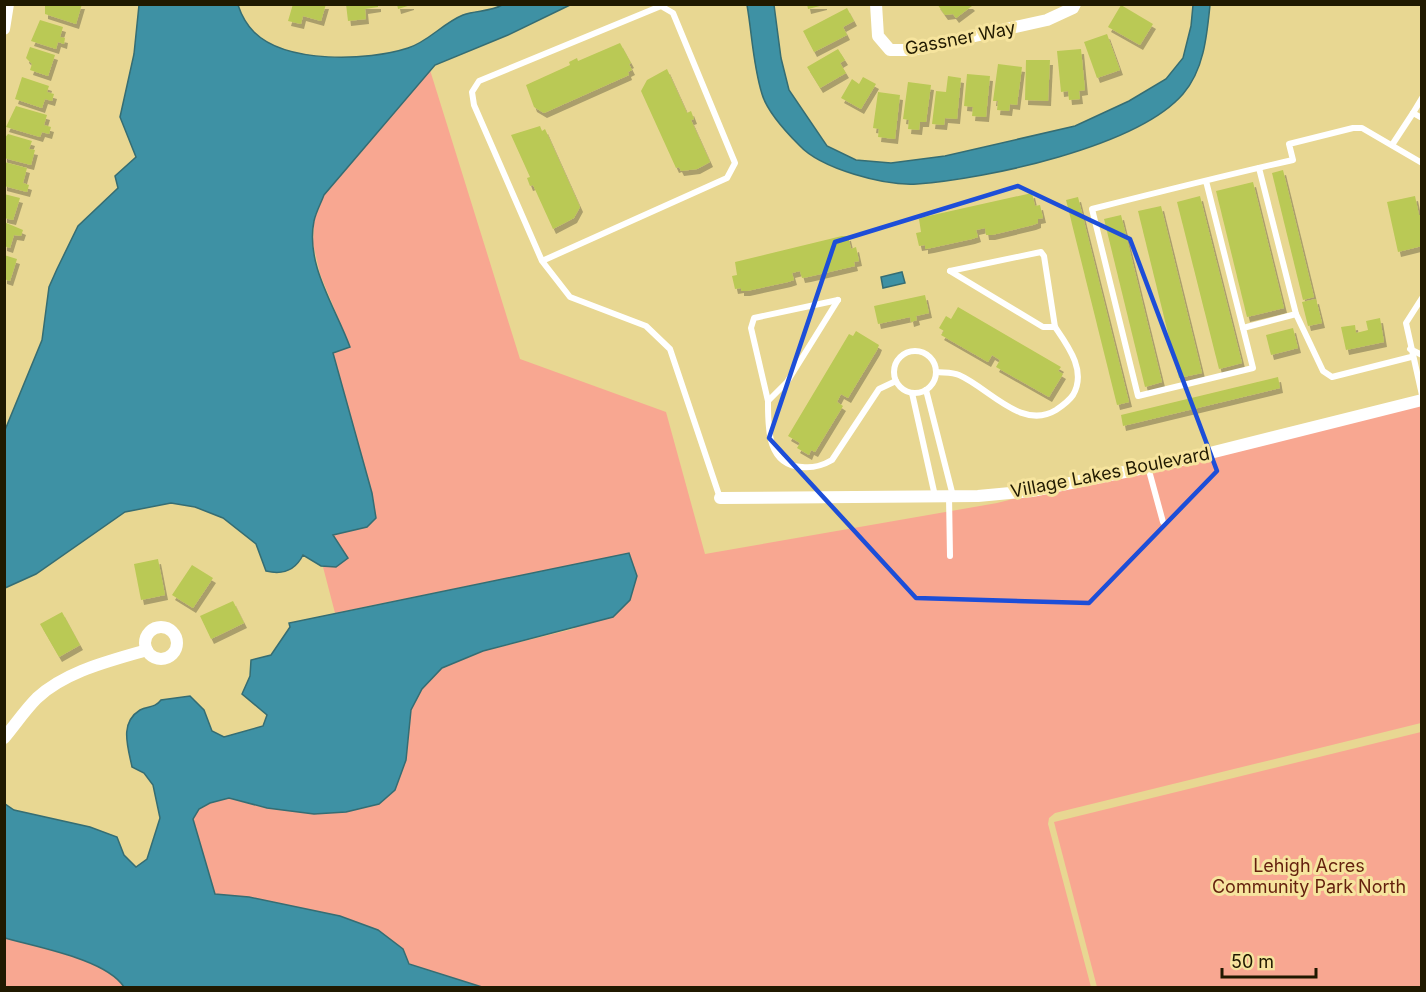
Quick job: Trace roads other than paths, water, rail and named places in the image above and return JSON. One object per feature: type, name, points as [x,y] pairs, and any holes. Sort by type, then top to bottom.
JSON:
[{"type":"street","points":[[4,28],[8,4]]},
{"type":"street","name":"Gassner Way","points":[[876,4],[878,36],[890,50],[912,50],[1047,20],[1073,8],[1075,4]]},
{"type":"street","name":"Village Lakes Boulevard","points":[[720,498],[951,496],[1032,490],[1148,467],[1422,400]]},
{"type":"street","points":[[4,738],[36,699],[54,685],[92,667],[147,650]]},
{"type":"lane","points":[[542,261],[727,178],[735,163],[673,13],[661,6],[479,81],[472,92],[474,105],[542,261],[570,297],[646,326],[670,349],[720,498]]},
{"type":"lane","points":[[1392,146],[1422,98]]},
{"type":"lane","points":[[1413,113],[1422,118]]},
{"type":"lane","points":[[1206,181],[1253,368],[1138,396],[1092,209],[1206,181],[1259,168],[1293,160],[1289,144],[1353,128],[1362,128],[1422,163]]},
{"type":"lane","points":[[1259,168],[1296,314],[1323,371],[1328,376],[1336,376],[1411,353],[1422,355]]},
{"type":"lane","points":[[936,372],[961,376],[1024,415],[1047,415],[1065,404],[1073,394],[1078,381],[1071,352],[1055,327],[1044,256],[1041,252],[950,271],[1043,327],[1055,327]]},
{"type":"lane","points":[[1422,298],[1406,323],[1422,395]]},
{"type":"lane","points":[[768,401],[787,382],[838,300],[754,318],[751,328],[768,401],[768,430],[778,457],[792,467],[817,467],[832,460],[879,389],[896,381]]},
{"type":"lane","points":[[1243,328],[1296,314]]},
{"type":"lane","points":[[907,352],[921,352],[932,359],[936,372],[935,379],[926,390],[912,393],[905,391],[896,381],[894,368],[901,356],[907,352]]},
{"type":"lane","points":[[926,390],[951,496],[950,556]]},
{"type":"lane","points":[[912,393],[935,496]]},
{"type":"lane","points":[[1148,467],[1163,522]]},
{"type":"water","points":[[139,5],[238,5],[251,29],[268,42],[306,55],[350,57],[408,48],[463,15],[502,5],[570,5],[508,35],[435,65],[324,195],[317,211],[312,237],[314,254],[323,286],[350,347],[333,353],[372,493],[376,518],[367,527],[333,535],[348,558],[336,567],[321,566],[303,555],[296,565],[288,570],[266,571],[256,544],[223,518],[195,507],[171,503],[125,512],[36,574],[5,588],[5,430],[42,340],[49,287],[57,269],[78,226],[118,188],[115,176],[136,157],[120,117],[134,54]]},
{"type":"water","points":[[747,5],[774,5],[781,58],[789,90],[827,146],[856,160],[891,163],[945,156],[1075,126],[1129,101],[1166,79],[1183,58],[1191,26],[1193,5],[1210,5],[1203,52],[1190,85],[1161,113],[1132,130],[1059,157],[1019,167],[946,181],[904,184],[871,179],[822,162],[809,154],[783,128],[764,101],[755,61]]},
{"type":"water","points":[[902,272],[905,283],[883,288],[881,277]]},
{"type":"water","points":[[629,553],[637,576],[630,600],[613,617],[483,651],[442,668],[422,689],[411,710],[406,760],[395,790],[379,804],[346,812],[314,814],[267,808],[229,798],[210,803],[199,809],[193,819],[215,894],[249,897],[340,916],[378,930],[403,949],[409,964],[482,987],[124,987],[115,977],[87,962],[5,938],[5,804],[14,810],[90,827],[117,837],[124,855],[136,867],[147,859],[160,818],[153,785],[144,773],[132,767],[129,751],[127,728],[133,715],[140,710],[154,706],[161,700],[190,696],[204,710],[212,731],[224,737],[263,726],[267,715],[242,694],[250,676],[251,660],[271,655],[290,627],[289,623]]},
{"type":"park label","name":"Lehigh Acres Community Park North","points":[[1309,875]]}]
